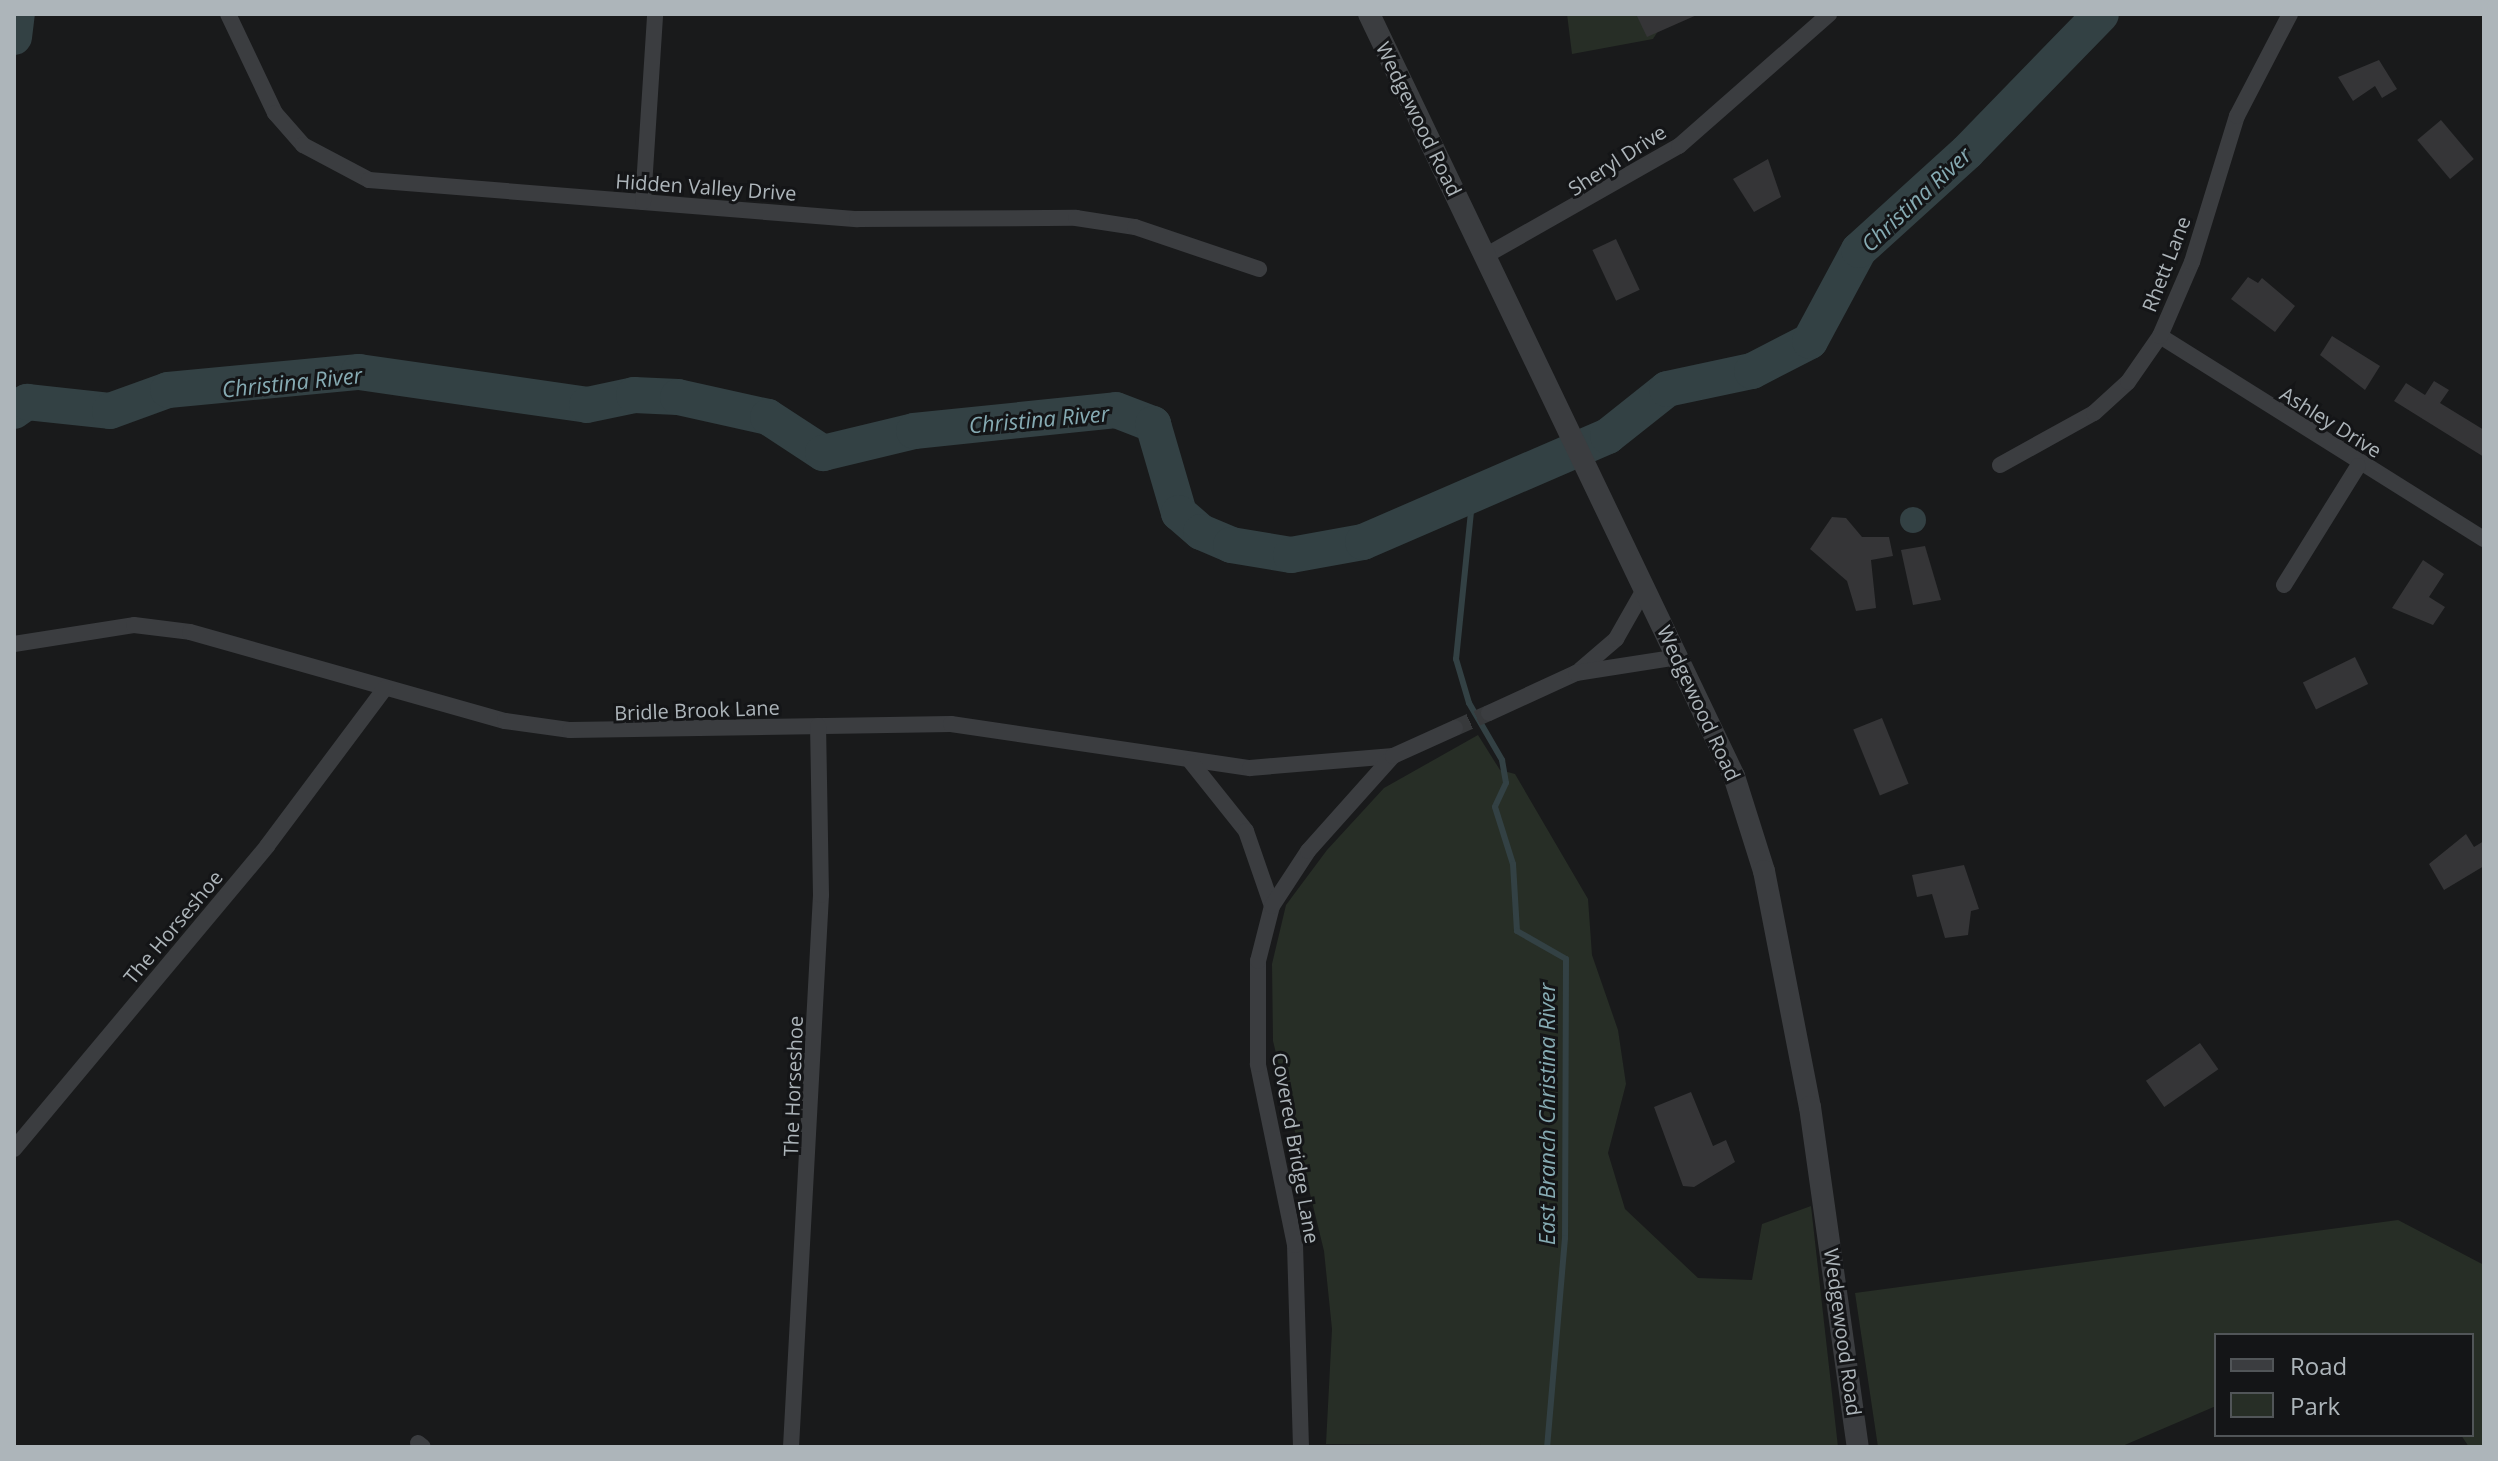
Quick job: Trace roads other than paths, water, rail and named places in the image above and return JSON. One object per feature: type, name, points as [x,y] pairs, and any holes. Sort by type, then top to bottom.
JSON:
[{"type":"street","name":"Hidden Valley Drive","points":[[228,14],[275,113],[334,165],[415,189],[643,202],[857,219],[1076,218],[1135,227],[1259,269]]},
{"type":"street","points":[[643,202],[655,14]]},
{"type":"street","name":"Wedgewood Road","points":[[1369,14],[1734,776],[1764,871],[1818,1149],[1858,1447]]},
{"type":"street","name":"Sheryl Drive","points":[[1485,256],[1679,146],[1829,14]]},
{"type":"street","name":"Rhett Lane","points":[[2000,465],[2094,413],[2128,382],[2160,336],[2192,262],[2237,116],[2290,14]]},
{"type":"street","name":"Ashley Drive","points":[[2160,336],[2358,466],[2484,539]]},
{"type":"street","points":[[2284,585],[2358,466]]},
{"type":"street","points":[[1489,713],[1576,673],[1616,639],[1645,588]]},
{"type":"street","name":"Bridle Brook Lane","points":[[14,644],[134,625],[190,632],[505,721],[570,730],[951,724],[1191,762],[1300,768],[1393,756]]},
{"type":"street","points":[[1576,673],[1678,657]]},
{"type":"street","name":"The Horseshoe","points":[[14,1149],[267,846],[385,688]]},
{"type":"street","name":"The Horseshoe","points":[[791,1447],[812,1114],[818,726]]},
{"type":"street","name":"Covered Bridge Lane","points":[[1301,1447],[1295,1245],[1258,1064],[1258,961],[1272,906],[1308,851],[1393,756],[1455,728]]},
{"type":"street","points":[[1191,762],[1246,831],[1272,906]]},
{"type":"waterway","name":"Christina River","points":[[14,37],[17,14]]},
{"type":"waterway","name":"Christina River","points":[[14,411],[27,402],[110,411],[168,390],[359,372],[587,405],[634,395],[678,397],[768,417],[823,453],[914,431],[1116,410],[1153,424],[1179,513],[1201,532],[1231,545],[1291,555],[1363,542],[1608,436],[1667,389],[1752,371],[1810,341],[1859,250],[1967,152],[2101,14]]},
{"type":"waterway","name":"East Branch Christina River","points":[[1473,492],[1456,659],[1469,703],[1502,760],[1506,783],[1495,807],[1513,864],[1517,931],[1566,959],[1565,1238],[1547,1447]]},
{"type":"tunnel","points":[[1455,728],[1489,713]]}]
